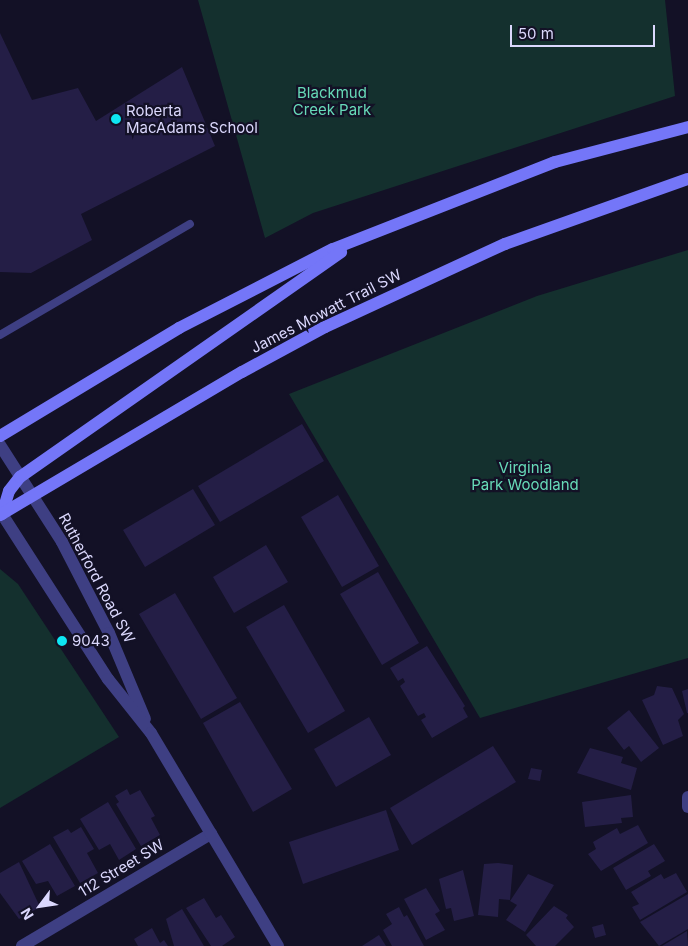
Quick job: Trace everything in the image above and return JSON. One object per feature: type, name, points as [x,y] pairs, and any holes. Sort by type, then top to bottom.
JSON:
[{"type":"main road","points":[[0,436],[179,328],[274,277],[361,237],[555,162],[688,127]]},
{"type":"main road","name":"James Mowatt Trail SW","points":[[1,514],[242,372],[342,319],[505,244],[688,179]]},
{"type":"main road","points":[[1,514],[9,491],[20,477],[361,237]]},
{"type":"street","name":"Rutherford Road SW","points":[[0,445],[62,542],[109,633],[151,733]]},
{"type":"street","name":"Rutherford Road SW","points":[[1,514],[108,679],[151,733],[278,946]]},
{"type":"street","points":[[688,797],[688,807]]},
{"type":"street","name":"112 Street SW","points":[[22,946],[211,834]]},
{"type":"lane","points":[[0,335],[190,224]]},
{"type":"green space","name":"Blackmud Creek Park","points":[[198,0],[665,0],[675,96],[313,213],[265,238]]},
{"type":"green space","name":"Virginia Park Woodland","points":[[688,250],[688,658],[480,718],[289,394],[537,296]]},
{"type":"green space","points":[[0,569],[18,584],[119,737],[0,808]]},
{"type":"building","points":[[0,33],[32,100],[78,88],[96,121],[182,67],[215,146],[81,214],[92,240],[31,273],[0,272]]},
{"type":"building","points":[[302,424],[324,461],[220,522],[198,486]]},
{"type":"building","points":[[193,489],[215,525],[145,567],[123,530]]},
{"type":"building","points":[[338,495],[379,566],[342,587],[301,517]]},
{"type":"building","points":[[266,545],[288,582],[234,613],[213,577]]},
{"type":"building","points":[[378,572],[419,643],[382,665],[340,594]]},
{"type":"building","points":[[175,593],[237,698],[201,719],[139,614]]},
{"type":"building","points":[[284,605],[345,711],[308,733],[246,627]]},
{"type":"building","points":[[427,646],[465,706],[463,708],[468,717],[432,738],[421,720],[426,717],[424,713],[418,716],[400,686],[405,682],[403,678],[398,681],[390,668]]},
{"type":"building","points":[[657,686],[672,688],[684,714],[678,720],[683,736],[663,745],[642,700],[654,695]]},
{"type":"building","points":[[688,689],[688,713],[687,713],[682,691]]},
{"type":"building","points":[[240,702],[292,789],[253,812],[203,723]]},
{"type":"building","points":[[629,710],[659,748],[641,762],[629,746],[624,750],[607,728]]},
{"type":"building","points":[[369,717],[391,755],[336,787],[314,749]]},
{"type":"building","points":[[493,746],[516,782],[412,845],[390,808]]},
{"type":"building","points":[[590,748],[623,757],[621,763],[637,768],[631,790],[577,773]]},
{"type":"building","points":[[531,768],[542,770],[540,781],[528,779]]},
{"type":"building","points":[[127,789],[130,795],[140,790],[155,816],[151,818],[160,835],[141,846],[116,804],[119,802],[115,796]]},
{"type":"building","points":[[631,795],[633,817],[621,818],[622,823],[585,827],[582,802]]},
{"type":"building","points":[[108,802],[136,849],[119,860],[110,844],[99,850],[80,819]]},
{"type":"building","points":[[386,810],[399,850],[303,884],[289,842]]},
{"type":"building","points":[[638,825],[648,843],[601,871],[588,854],[596,849],[593,842],[617,828],[620,834]]},
{"type":"building","points":[[81,827],[94,849],[87,853],[98,873],[80,883],[53,837],[68,829],[71,833]]},
{"type":"building","points":[[50,844],[75,886],[57,896],[48,881],[36,884],[22,861]]},
{"type":"building","points":[[654,844],[665,861],[648,871],[651,876],[626,890],[613,868]]},
{"type":"building","points":[[19,862],[40,907],[19,919],[0,893],[0,873]]},
{"type":"building","points":[[484,864],[513,865],[510,900],[499,899],[498,917],[478,915]]},
{"type":"building","points":[[463,870],[474,916],[454,921],[451,908],[446,909],[439,879]]},
{"type":"building","points":[[676,873],[687,892],[640,920],[632,907],[639,904],[631,892],[661,874],[664,879]]},
{"type":"building","points":[[528,874],[554,885],[525,932],[506,920],[517,905],[510,901]]},
{"type":"building","points":[[426,888],[440,911],[435,914],[445,930],[426,940],[404,899]]},
{"type":"building","points":[[688,894],[688,929],[659,946],[640,922]]},
{"type":"building","points":[[204,898],[216,918],[221,915],[235,937],[222,946],[211,946],[186,908]]},
{"type":"building","points":[[554,906],[568,915],[566,918],[574,927],[555,946],[536,946],[526,935]]},
{"type":"building","points":[[399,907],[404,917],[407,915],[424,946],[392,946],[383,930],[392,924],[386,914]]},
{"type":"building","points":[[182,909],[204,946],[174,946],[166,919]]},
{"type":"building","points":[[603,924],[606,935],[595,938],[592,927]]},
{"type":"building","points":[[152,928],[160,943],[164,940],[168,946],[138,946],[134,939]]},
{"type":"building","points":[[687,931],[688,946],[662,946]]},
{"type":"building","points":[[379,935],[386,946],[362,946]]},
{"type":"place","name":"Roberta MacAdams School","points":[[116,119]]},
{"type":"place","name":"9043","points":[[62,641]]}]
